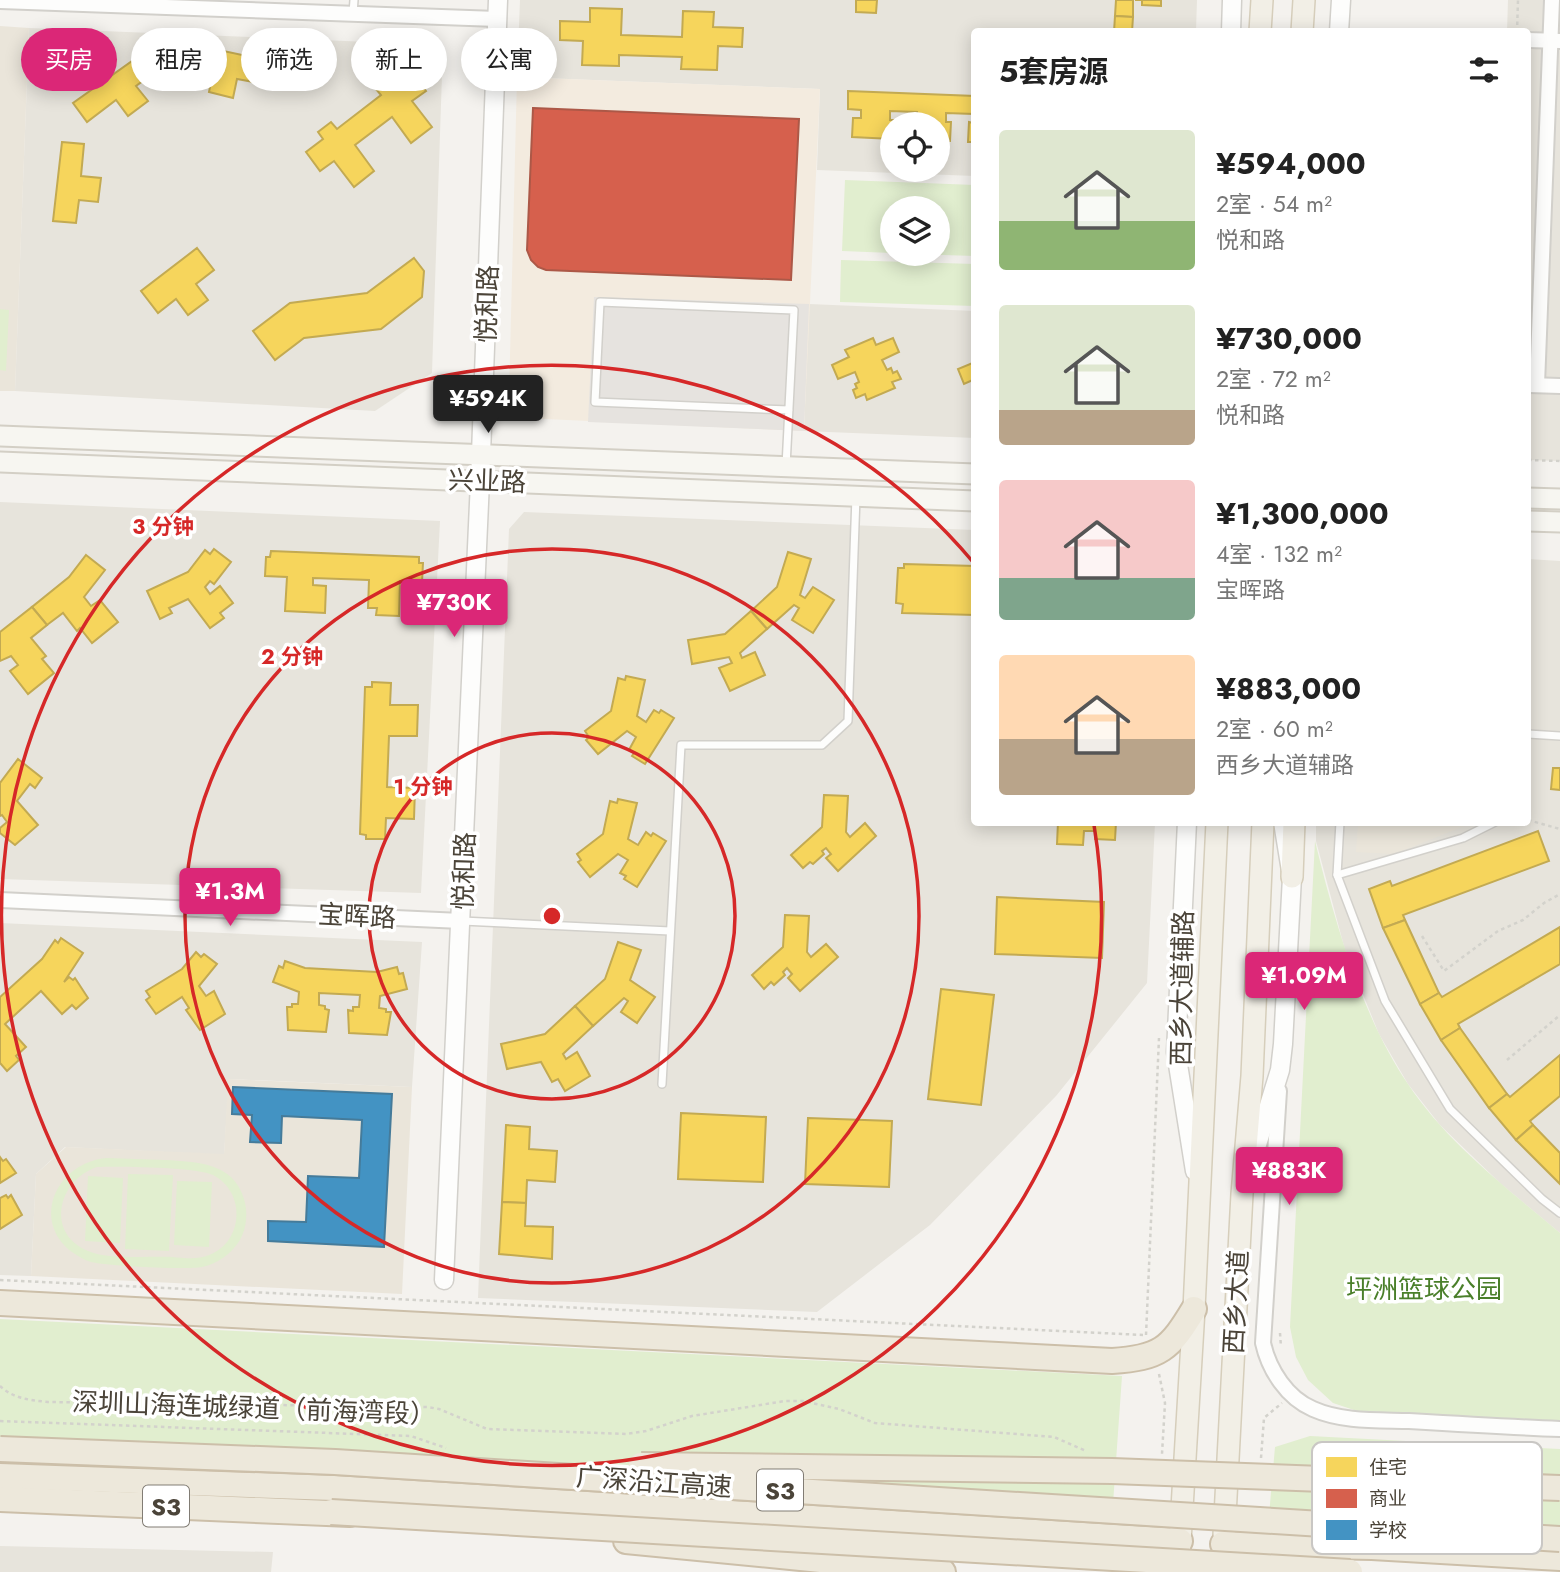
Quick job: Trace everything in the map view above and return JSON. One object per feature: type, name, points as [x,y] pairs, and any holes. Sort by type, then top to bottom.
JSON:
[{"type":"highway","points":[[0,1303],[1112,1362],[1146,1358],[1160,1352],[1177,1335],[1194,1309]]},
{"type":"highway","name":"广深沿江高速","points":[[0,1449],[335,1462],[1312,1523]]},
{"type":"highway","points":[[335,1462],[1112,1471],[1312,1479]]},
{"type":"highway","points":[[0,1476],[334,1488],[1180,1541]]},
{"type":"highway","points":[[1542,1487],[1560,1488]]},
{"type":"highway","name":"广深沿江高速","points":[[0,1499],[331,1512],[1350,1572]]},
{"type":"highway","points":[[331,1512],[943,1572]]},
{"type":"highway","name":"广深沿江高速","points":[[1542,1538],[1560,1539]]},
{"type":"highway","points":[[1223,1544],[1312,1546]]},
{"type":"highway","points":[[1492,1554],[1560,1558]]},
{"type":"main road","points":[[1260,28],[1262,0]]},
{"type":"main road","points":[[1302,28],[1304,0]]},
{"type":"main road","name":"兴业路","points":[[0,436],[971,474]]},
{"type":"main road","name":"兴业路","points":[[0,462],[971,502]]},
{"type":"main road","points":[[1531,498],[1560,499]]},
{"type":"main road","points":[[1531,521],[1560,522]]},
{"type":"main road","name":"西乡大道","points":[[1178,1572],[1194,1309],[1217,826]]},
{"type":"main road","name":"西乡大道","points":[[1222,1572],[1242,1194],[1252,1076],[1263,826]]},
{"type":"main road","points":[[1292,877],[1294,826]]},
{"type":"street","name":"悦和路","points":[[444,1280],[482,455],[498,0]]},
{"type":"street","points":[[1231,28],[1232,0]]},
{"type":"street","points":[[1339,28],[1341,0]]},
{"type":"street","points":[[1552,0],[1555,41],[1533,385],[1560,386]]},
{"type":"street","points":[[0,1],[354,7],[497,19]]},
{"type":"street","points":[[1531,40],[1555,41]]},
{"type":"street","name":"西乡大道辅路","points":[[1187,826],[1176,1052],[1199,1195]]},
{"type":"street","points":[[1284,826],[1292,877],[1263,1343],[1267,1359],[1286,1388],[1300,1402],[1320,1412],[1346,1418],[1560,1429]]},
{"type":"street","name":"宝晖路","points":[[0,900],[461,921]]},
{"type":"street","points":[[1242,1194],[1280,1070]]},
{"type":"lane","points":[[786,466],[789,410],[794,310],[600,302],[595,402],[789,410]]},
{"type":"lane","points":[[662,1084],[681,745],[822,745],[848,721],[856,496]]},
{"type":"lane","points":[[1531,734],[1560,736]]},
{"type":"lane","points":[[1340,826],[1337,875],[1385,1001],[1450,1109],[1542,1199],[1560,1213]]},
{"type":"lane","points":[[1337,875],[1463,838],[1487,826]]},
{"type":"lane","points":[[461,921],[670,930]]},
{"type":"path","points":[[1517,28],[1518,0]]},
{"type":"path","points":[[1531,460],[1560,461]]},
{"type":"path","points":[[1531,821],[1560,829]]},
{"type":"path","points":[[1422,936],[1444,971],[1498,931],[1522,920],[1560,894]]},
{"type":"path","points":[[1507,1060],[1560,1015]]},
{"type":"path","points":[[1146,1346],[1159,1028]]},
{"type":"path","points":[[0,1280],[1146,1335]]},
{"type":"path","points":[[1157,1367],[1165,1403],[1161,1465]]},
{"type":"path","name":"深圳山海连城绿道（前海湾段）","points":[[0,1386],[24,1400],[48,1402],[427,1407],[439,1409],[487,1429],[626,1434],[646,1431],[692,1416],[785,1401],[803,1401],[839,1409],[875,1423],[1054,1437],[1090,1453]]},
{"type":"path","points":[[1261,1470],[1264,1418],[1272,1412]]},
{"type":"shaded area","points":[[520,0],[1197,0],[1196,28],[971,28],[971,176],[950,175],[950,112],[880,112],[880,172],[817,170],[820,89],[557,79],[557,28],[519,28]]},
{"type":"shaded area","points":[[1508,0],[1560,0],[1560,461],[1531,460],[1531,28],[1507,28]]},
{"type":"shaded area","points":[[0,26],[29,28],[21,28],[21,91],[27,91],[15,391],[0,391]]},
{"type":"shaded area","points":[[117,32],[131,32],[131,91],[227,91],[227,36],[241,37],[241,91],[337,91],[337,41],[351,41],[351,91],[441,91],[432,373],[375,411],[15,391],[27,91],[117,91]]},
{"type":"shaded area","points":[[557,79],[820,89],[804,431],[524,418],[509,396],[517,91],[557,91]]},
{"type":"shaded area","points":[[594,297],[809,304],[804,431],[588,422]]},
{"type":"shaded area","points":[[809,304],[971,311],[971,438],[804,431]]},
{"type":"shaded area","points":[[0,502],[440,521],[421,893],[0,879]]},
{"type":"shaded area","points":[[524,512],[971,530],[971,826],[1155,826],[1147,983],[1056,1096],[930,1225],[817,1312],[478,1298],[509,529]]},
{"type":"shaded area","points":[[1531,559],[1560,561],[1560,1233],[1500,1183],[1440,1125],[1408,1084],[1379,1034],[1345,950],[1316,841],[1316,826],[1531,826]]},
{"type":"shaded area","points":[[1358,826],[1464,826],[1394,854],[1356,852]]},
{"type":"shaded area","points":[[0,923],[422,942],[412,1087],[229,1079],[224,1155],[65,1147],[36,1174],[31,1276],[0,1275]]},
{"type":"shaded area","points":[[228,1079],[412,1087],[402,1294],[31,1276],[36,1174],[66,1147],[224,1154]]},
{"type":"shaded area","points":[[0,1546],[273,1552],[271,1572],[0,1572]]},
{"type":"green space","points":[[845,180],[971,185],[971,256],[950,255],[950,196],[880,196],[880,253],[842,251]]},
{"type":"green space","points":[[841,260],[880,261],[880,266],[971,264],[971,306],[840,302]]},
{"type":"green space","points":[[0,309],[9,310],[6,371],[0,370]]},
{"type":"green space","name":"坪洲篮球公园","points":[[1315,841],[1351,967],[1377,1029],[1408,1084],[1459,1145],[1560,1233],[1560,1425],[1381,1419],[1333,1403],[1308,1380],[1296,1357],[1290,1327]]},
{"type":"green space","points":[[107,1158],[177,1161],[201,1163],[223,1171],[239,1187],[244,1199],[245,1225],[240,1240],[224,1257],[202,1267],[129,1266],[83,1259],[59,1239],[51,1209],[55,1194],[63,1181],[89,1162]],"holes":[[[97,1167],[175,1169],[213,1175],[224,1183],[235,1204],[234,1228],[229,1239],[221,1249],[205,1257],[196,1258],[117,1257],[88,1251],[74,1243],[66,1232],[62,1207],[73,1183]]]},
{"type":"green space","points":[[128,1174],[173,1175],[169,1251],[125,1249]]},
{"type":"green space","points":[[88,1176],[123,1178],[120,1243],[85,1241]]},
{"type":"green space","points":[[177,1181],[212,1182],[209,1247],[174,1245]]},
{"type":"green space","points":[[0,1319],[1122,1376],[1112,1518],[252,1465],[0,1457]]},
{"type":"green space","points":[[1310,1436],[1425,1442],[1312,1442],[1312,1530],[1268,1527],[1275,1447]]},
{"type":"green space","points":[[1542,1448],[1560,1449],[1560,1546],[1542,1545]]},
{"type":"building: 住宅","points":[[856,0],[877,0],[876,13],[856,12]]},
{"type":"building: 住宅","points":[[1116,0],[1133,0],[1133,17],[1115,16]]},
{"type":"building: 住宅","points":[[1142,0],[1161,0],[1161,6],[1142,5]]},
{"type":"building: 住宅","points":[[590,8],[622,9],[621,35],[682,37],[683,11],[714,12],[713,27],[743,28],[742,47],[718,46],[717,70],[681,69],[682,57],[619,55],[619,66],[582,65],[583,41],[560,40],[560,21],[590,22]]},
{"type":"building: 住宅","points":[[1115,16],[1133,17],[1132,28],[1114,28]]},
{"type":"building: 住宅","points":[[227,52],[241,55],[241,80],[237,79],[233,98],[209,92],[227,91]]},
{"type":"building: 住宅","points":[[131,62],[131,91],[140,91],[148,101],[128,116],[116,100],[87,122],[73,103],[90,91],[117,91],[117,72]]},
{"type":"building: 住宅","points":[[378,91],[426,91],[412,101],[432,127],[411,143],[392,117],[355,145],[374,171],[354,187],[334,161],[320,171],[306,152],[323,139],[318,132],[331,122],[337,129],[381,95]]},
{"type":"building: 住宅","points":[[848,91],[971,96],[971,114],[880,112],[880,138],[852,137],[853,118],[861,118],[861,110],[848,109]]},
{"type":"building: 住宅","points":[[969,122],[971,142],[968,142]]},
{"type":"building: 住宅","points":[[62,142],[84,144],[81,176],[101,178],[98,202],[79,200],[76,223],[53,221]]},
{"type":"building: 住宅","points":[[197,248],[214,270],[196,284],[208,300],[188,315],[176,299],[158,313],[141,291]]},
{"type":"building: 住宅","points":[[414,258],[424,271],[422,297],[381,329],[304,338],[275,360],[253,331],[290,303],[367,293]]},
{"type":"building: 住宅","points":[[873,338],[876,345],[893,338],[899,352],[882,360],[887,370],[891,368],[893,373],[897,371],[901,379],[892,382],[895,388],[867,400],[865,394],[856,398],[853,390],[859,382],[855,372],[838,379],[832,365],[849,357],[845,350]]},
{"type":"building: 住宅","points":[[971,364],[971,381],[964,384],[958,369]]},
{"type":"building: 住宅","points":[[214,549],[231,562],[214,584],[210,581],[205,587],[210,594],[220,586],[233,603],[220,613],[224,618],[210,628],[188,599],[169,608],[172,613],[160,619],[147,591],[188,572],[205,550],[210,554]]},
{"type":"building: 住宅","points":[[271,551],[419,557],[419,563],[423,563],[422,582],[400,581],[399,616],[376,615],[377,608],[368,608],[369,580],[313,578],[313,585],[326,586],[325,613],[285,611],[287,577],[265,576],[266,557],[270,557]]},
{"type":"building: 住宅","points":[[788,552],[811,559],[800,595],[805,598],[813,587],[834,600],[813,633],[792,620],[799,608],[794,605],[767,629],[751,611],[777,587]]},
{"type":"building: 住宅","points":[[86,555],[105,570],[84,597],[91,606],[100,600],[118,622],[92,643],[80,628],[77,631],[63,613],[47,625],[32,607],[69,577]]},
{"type":"building: 住宅","points":[[904,564],[971,566],[971,615],[902,613],[903,604],[896,603],[898,568],[904,568]]},
{"type":"building: 住宅","points":[[32,607],[47,625],[31,638],[46,656],[42,659],[54,673],[28,694],[10,671],[18,665],[11,656],[0,661],[0,632]]},
{"type":"building: 住宅","points":[[751,611],[767,629],[740,653],[742,658],[755,652],[765,675],[730,691],[719,668],[732,663],[729,657],[692,664],[688,640],[725,634]]},
{"type":"building: 住宅","points":[[626,676],[645,680],[637,716],[646,722],[654,710],[659,713],[661,710],[674,718],[645,764],[632,756],[634,753],[629,750],[636,737],[627,731],[598,754],[586,740],[589,737],[585,731],[611,711],[618,678],[625,680]]},
{"type":"building: 住宅","points":[[372,682],[391,683],[390,705],[418,705],[417,736],[389,736],[387,787],[415,788],[414,819],[386,818],[385,839],[366,839],[366,835],[360,834],[365,687],[372,687]]},
{"type":"building: 住宅","points":[[18,759],[42,778],[35,788],[30,784],[17,801],[38,825],[15,845],[0,833],[0,828],[7,822],[0,816],[0,783]]},
{"type":"building: 住宅","points":[[1553,768],[1560,768],[1560,790],[1551,789]]},
{"type":"building: 住宅","points":[[824,795],[848,796],[846,832],[850,837],[865,823],[876,836],[838,871],[826,858],[831,854],[826,848],[822,851],[824,854],[813,864],[810,862],[803,868],[791,855],[822,827]]},
{"type":"building: 住宅","points":[[618,799],[637,803],[628,839],[638,845],[646,832],[666,841],[637,887],[620,873],[628,860],[618,854],[590,877],[578,862],[581,860],[577,854],[603,834],[610,801],[617,803]]},
{"type":"building: 住宅","points":[[1058,826],[1116,826],[1115,840],[1095,839],[1095,831],[1084,831],[1083,845],[1057,844]]},
{"type":"building: 住宅","points":[[1538,831],[1549,861],[1403,915],[1405,920],[1383,928],[1369,889],[1390,881],[1392,886]]},
{"type":"building: 住宅","points":[[997,897],[1104,902],[1102,958],[995,954]]},
{"type":"building: 住宅","points":[[785,915],[809,916],[807,952],[811,957],[826,944],[838,957],[800,991],[788,978],[792,974],[787,968],[783,972],[785,975],[774,985],[771,982],[764,989],[752,975],[783,947]]},
{"type":"building: 住宅","points":[[1405,920],[1439,993],[1420,1004],[1383,928]]},
{"type":"building: 住宅","points":[[1560,927],[1560,964],[1458,1024],[1460,1028],[1441,1040],[1420,1004],[1439,993],[1442,997]]},
{"type":"building: 住宅","points":[[61,938],[83,953],[64,982],[69,977],[73,980],[75,978],[88,998],[76,1009],[72,1005],[62,1014],[41,991],[5,1024],[26,1047],[16,1056],[19,1060],[7,1071],[0,1063],[0,997],[42,959],[55,940],[58,943]]},
{"type":"building: 住宅","points":[[618,942],[641,950],[630,980],[655,997],[637,1023],[621,1012],[628,1001],[624,998],[593,1026],[575,1006],[605,979]]},
{"type":"building: 住宅","points":[[196,952],[201,957],[204,954],[217,964],[199,986],[206,996],[214,991],[225,1014],[200,1030],[186,1010],[189,1008],[182,997],[156,1014],[146,1000],[150,997],[146,991],[182,969]]},
{"type":"building: 住宅","points":[[285,961],[305,968],[377,972],[397,967],[399,974],[403,973],[407,989],[380,996],[379,1008],[391,1012],[387,1035],[349,1033],[348,1010],[353,1011],[353,1007],[359,1007],[360,995],[319,993],[319,1005],[329,1010],[326,1032],[288,1030],[287,1007],[298,1004],[299,992],[273,982],[279,966],[283,968]]},
{"type":"building: 住宅","points":[[941,989],[994,995],[981,1105],[928,1099]]},
{"type":"building: 住宅","points":[[575,1006],[593,1026],[563,1054],[566,1059],[577,1052],[590,1076],[565,1091],[558,1079],[552,1082],[541,1062],[507,1069],[501,1044],[545,1034]]},
{"type":"building: 住宅","points":[[1460,1028],[1507,1094],[1489,1108],[1441,1040]]},
{"type":"building: 住宅","points":[[1560,1055],[1560,1096],[1530,1121],[1533,1125],[1516,1140],[1489,1108],[1507,1094],[1510,1097]]},
{"type":"building: 住宅","points":[[681,1113],[766,1117],[763,1182],[678,1179]]},
{"type":"building: 住宅","points":[[808,1118],[892,1121],[889,1187],[805,1184]]},
{"type":"building: 住宅","points":[[506,1125],[530,1127],[529,1149],[557,1151],[555,1182],[527,1180],[526,1203],[502,1202]]},
{"type":"building: 住宅","points":[[1533,1125],[1560,1153],[1560,1184],[1516,1140]]},
{"type":"building: 住宅","points":[[0,1157],[3,1161],[6,1159],[16,1173],[0,1183]]},
{"type":"building: 住宅","points":[[6,1195],[8,1198],[11,1195],[22,1215],[0,1229],[0,1198]]},
{"type":"building: 住宅","points":[[502,1202],[526,1203],[525,1226],[553,1227],[552,1259],[499,1254]]},
{"type":"building: 商业","points":[[533,108],[799,119],[791,280],[546,270],[538,267],[527,250]]},
{"type":"building: 学校","points":[[233,1087],[392,1094],[384,1247],[268,1241],[268,1221],[306,1222],[308,1176],[359,1178],[362,1120],[282,1116],[281,1143],[250,1142],[252,1115],[232,1114]]}]
